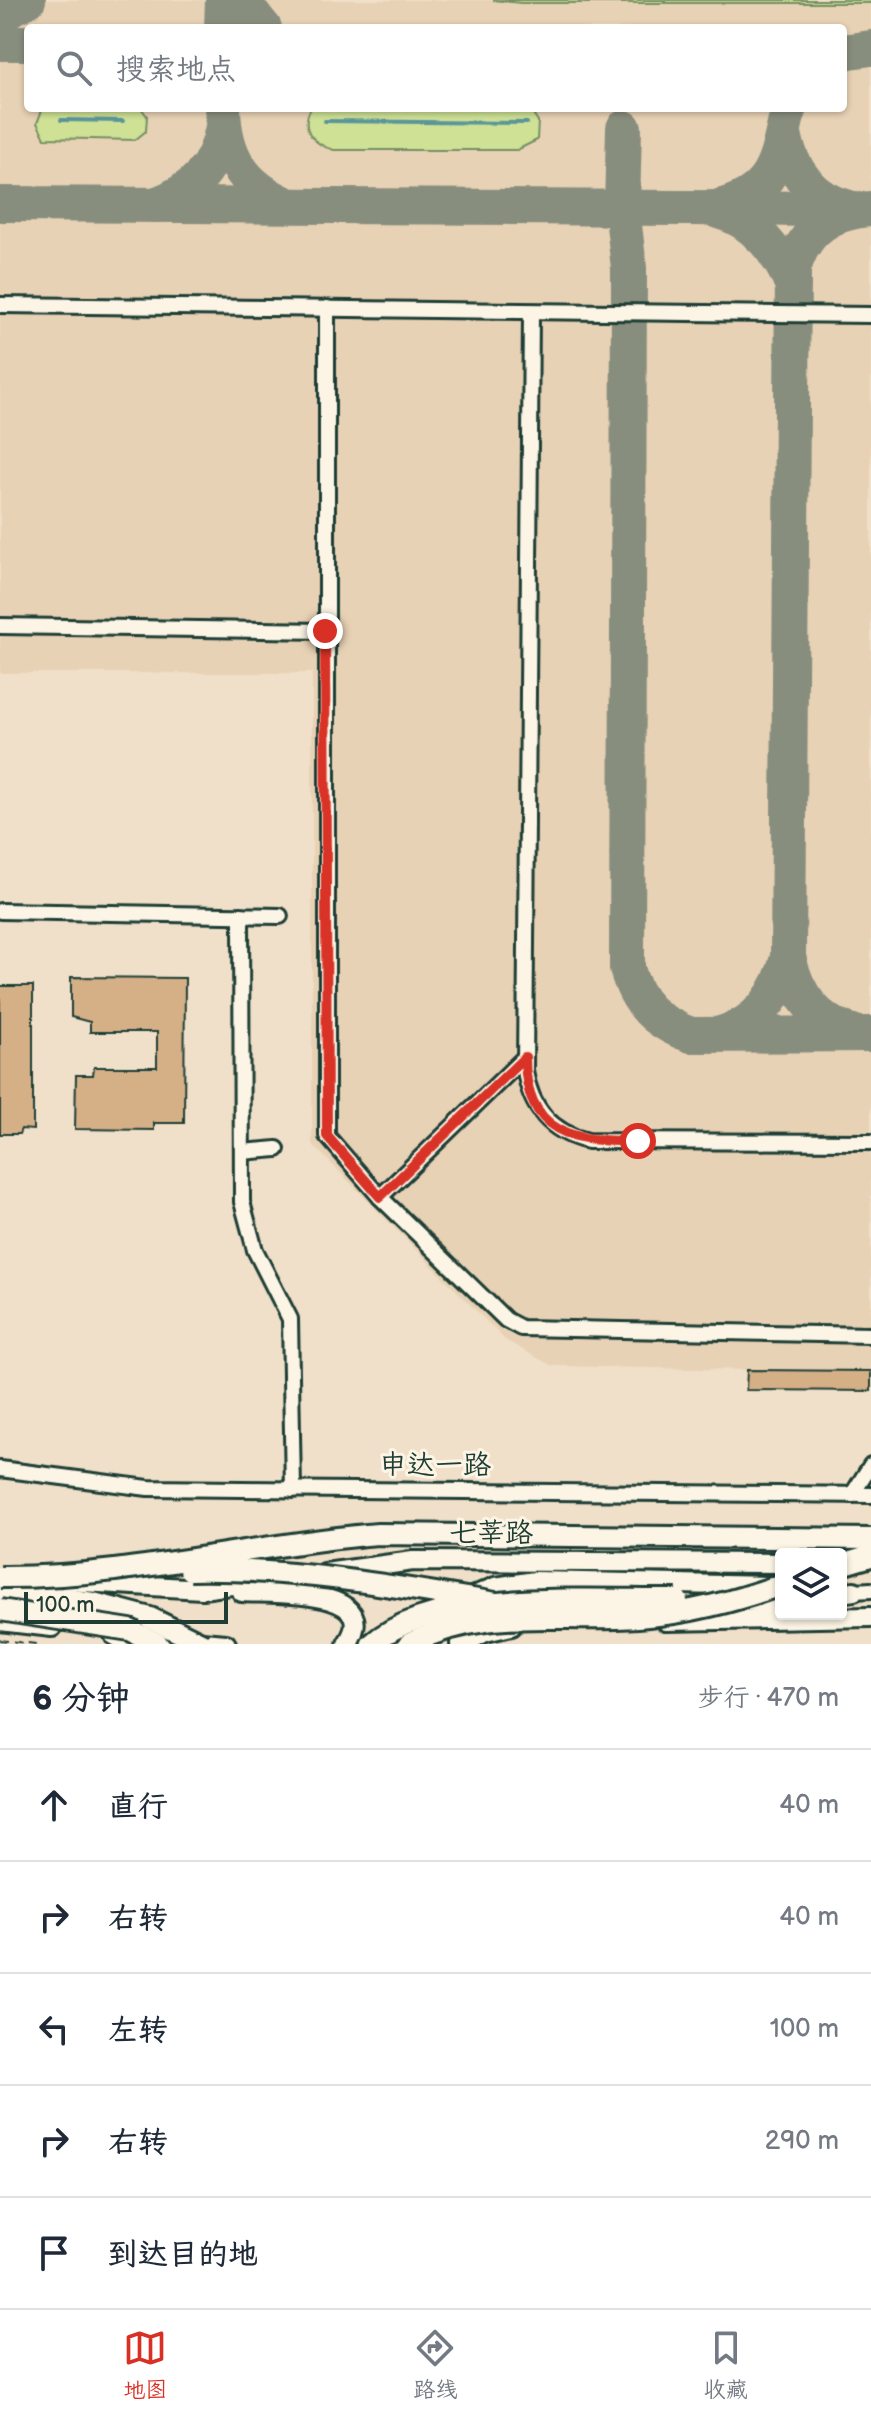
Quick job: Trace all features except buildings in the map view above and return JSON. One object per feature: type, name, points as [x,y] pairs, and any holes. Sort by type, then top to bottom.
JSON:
[{"type":"highway","points":[[120,1571],[305,1540],[378,1534],[871,1539]]},
{"type":"highway","points":[[847,1562],[871,1556]]},
{"type":"highway","points":[[0,1576],[241,1569],[496,1603]]},
{"type":"highway","points":[[409,1644],[444,1627],[498,1617],[538,1619],[688,1613],[775,1588]]},
{"type":"highway","points":[[0,1590],[93,1603],[150,1618],[203,1644]]},
{"type":"highway","points":[[372,1644],[381,1636],[439,1611],[496,1603],[677,1600]]},
{"type":"highway","points":[[0,1610],[130,1630],[158,1644]]},
{"type":"highway","points":[[461,1644],[485,1631],[538,1619]]},
{"type":"main road","name":"七莘路","points":[[202,1589],[413,1561],[775,1563]]},
{"type":"main road","points":[[847,1564],[871,1564]]},
{"type":"main road","name":"七莘路","points":[[0,1576],[336,1598],[351,1612],[355,1629],[347,1644]]},
{"type":"main road","points":[[437,1644],[444,1626],[463,1601],[495,1587],[535,1581],[775,1586]]},
{"type":"main road","points":[[677,1600],[775,1603]]},
{"type":"main road","points":[[847,1612],[871,1616]]},
{"type":"main road","points":[[468,1644],[495,1631],[536,1622],[871,1616]]},
{"type":"main road","points":[[0,1621],[122,1639],[226,1644]]},
{"type":"street","points":[[0,305],[871,315]]},
{"type":"street","points":[[327,308],[325,1127],[331,1142],[380,1197],[506,1320],[521,1328],[871,1335]]},
{"type":"street","points":[[531,313],[525,1057],[527,1086],[533,1102],[558,1129],[576,1138],[600,1142],[871,1142]]},
{"type":"street","points":[[0,626],[325,631]]},
{"type":"street","points":[[0,911],[280,916]]},
{"type":"street","points":[[241,915],[242,1152],[246,1225],[288,1312],[291,1328],[293,1490]]},
{"type":"street","points":[[380,1197],[525,1057]]},
{"type":"street","points":[[242,1152],[277,1149]]},
{"type":"street","points":[[852,1495],[871,1465]]},
{"type":"street","name":"申达一路","points":[[0,1469],[148,1488],[871,1495]]},
{"type":"path","points":[[0,1640],[36,1644]]},
{"type":"shaded area","points":[[0,0],[871,0],[871,1391],[746,1390],[746,1370],[552,1366],[505,1340],[312,1144],[312,673],[0,673]]},
{"type":"green space","points":[[493,0],[871,0],[871,3],[521,3]]},
{"type":"green space","points":[[41,112],[144,112],[147,116],[146,131],[135,140],[45,138],[37,123]]},
{"type":"green space","points":[[310,112],[532,112],[538,121],[537,140],[517,150],[334,150],[310,135]]},
{"type":"waterway","points":[[61,120],[123,121]]},
{"type":"waterway","points":[[325,121],[527,123]]},
{"type":"taxiway","points":[[0,14],[28,0]]},
{"type":"taxiway","points":[[222,24],[223,0]]},
{"type":"taxiway","points":[[241,0],[261,24]]},
{"type":"taxiway","points":[[0,43],[24,43]]},
{"type":"taxiway","points":[[847,51],[871,48]]},
{"type":"taxiway","points":[[223,112],[227,141],[239,167],[259,189],[288,205]]},
{"type":"taxiway","points":[[719,207],[753,192],[764,182],[777,157],[788,112]]},
{"type":"taxiway","points":[[155,205],[181,193],[201,176],[215,154],[223,127]]},
{"type":"taxiway","points":[[624,128],[622,208],[629,268],[627,968],[642,1002],[668,1025],[691,1035],[871,1034]]},
{"type":"taxiway","points":[[784,134],[792,160],[805,181],[824,197],[849,208]]},
{"type":"taxiway","points":[[0,204],[846,209]]},
{"type":"taxiway","points":[[721,1034],[746,1023],[765,1005],[779,983],[788,957],[793,270],[804,244],[821,225],[843,214],[871,209]]},
{"type":"taxiway","points":[[718,211],[731,215],[754,230],[773,250],[793,286]]},
{"type":"taxiway","points":[[788,957],[796,983],[809,1005],[828,1022],[853,1032]]},
{"type":"route","points":[[325,631],[324,1118],[327,1136],[380,1197],[525,1057],[527,1086],[533,1102],[542,1116],[558,1129],[588,1141],[638,1141]]}]
